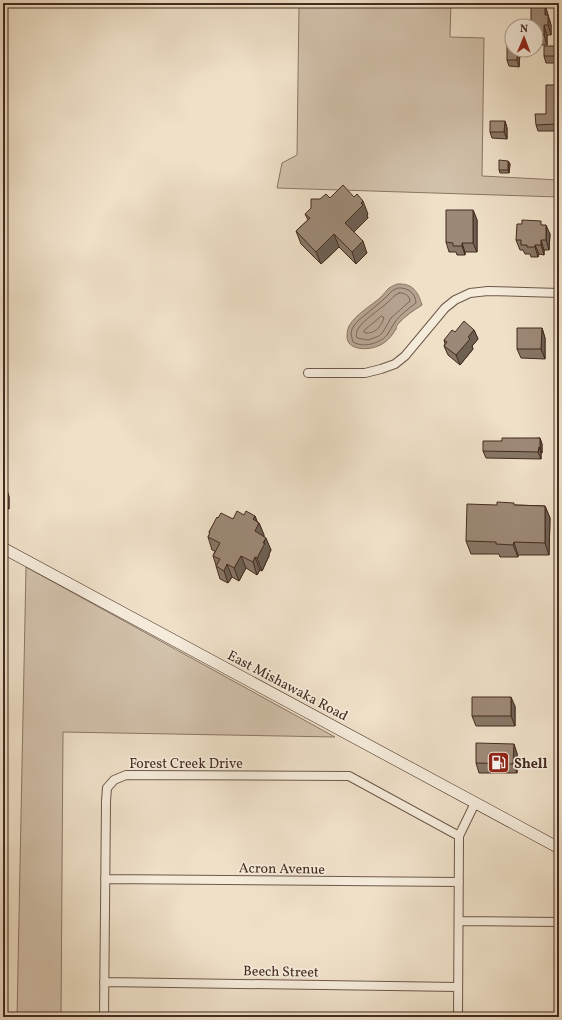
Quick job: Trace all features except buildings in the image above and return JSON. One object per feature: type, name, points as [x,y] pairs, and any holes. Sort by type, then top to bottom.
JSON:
[{"type":"main road","name":"East Mishawaka Road","points":[[3,548],[559,848]]},
{"type":"street","points":[[308,373],[365,373],[395,364],[405,356],[445,308],[455,300],[470,293],[488,291],[559,293]]},
{"type":"street","name":"Forest Creek Drive","points":[[104,1017],[106,801],[107,788],[114,780],[126,775],[349,776],[459,836]]},
{"type":"street","points":[[458,1017],[459,836],[475,803]]},
{"type":"street","name":"Acron Avenue","points":[[105,879],[459,882]]},
{"type":"street","points":[[459,921],[559,922]]},
{"type":"street","name":"Beech Street","points":[[104,982],[458,987]]},
{"type":"shaded area","points":[[299,3],[451,3],[450,37],[484,38],[482,176],[559,180],[559,197],[277,188],[282,163],[297,155]]},
{"type":"shaded area","points":[[26,567],[335,737],[63,732],[61,1017],[17,1017]]},
{"type":"water","points":[[397,284],[407,285],[414,289],[419,296],[422,305],[401,321],[397,325],[391,337],[381,345],[365,349],[351,345],[347,338],[347,330],[352,322],[381,297],[389,288]]},
{"type":"place","name":"Shell","points":[[498,763]]}]
